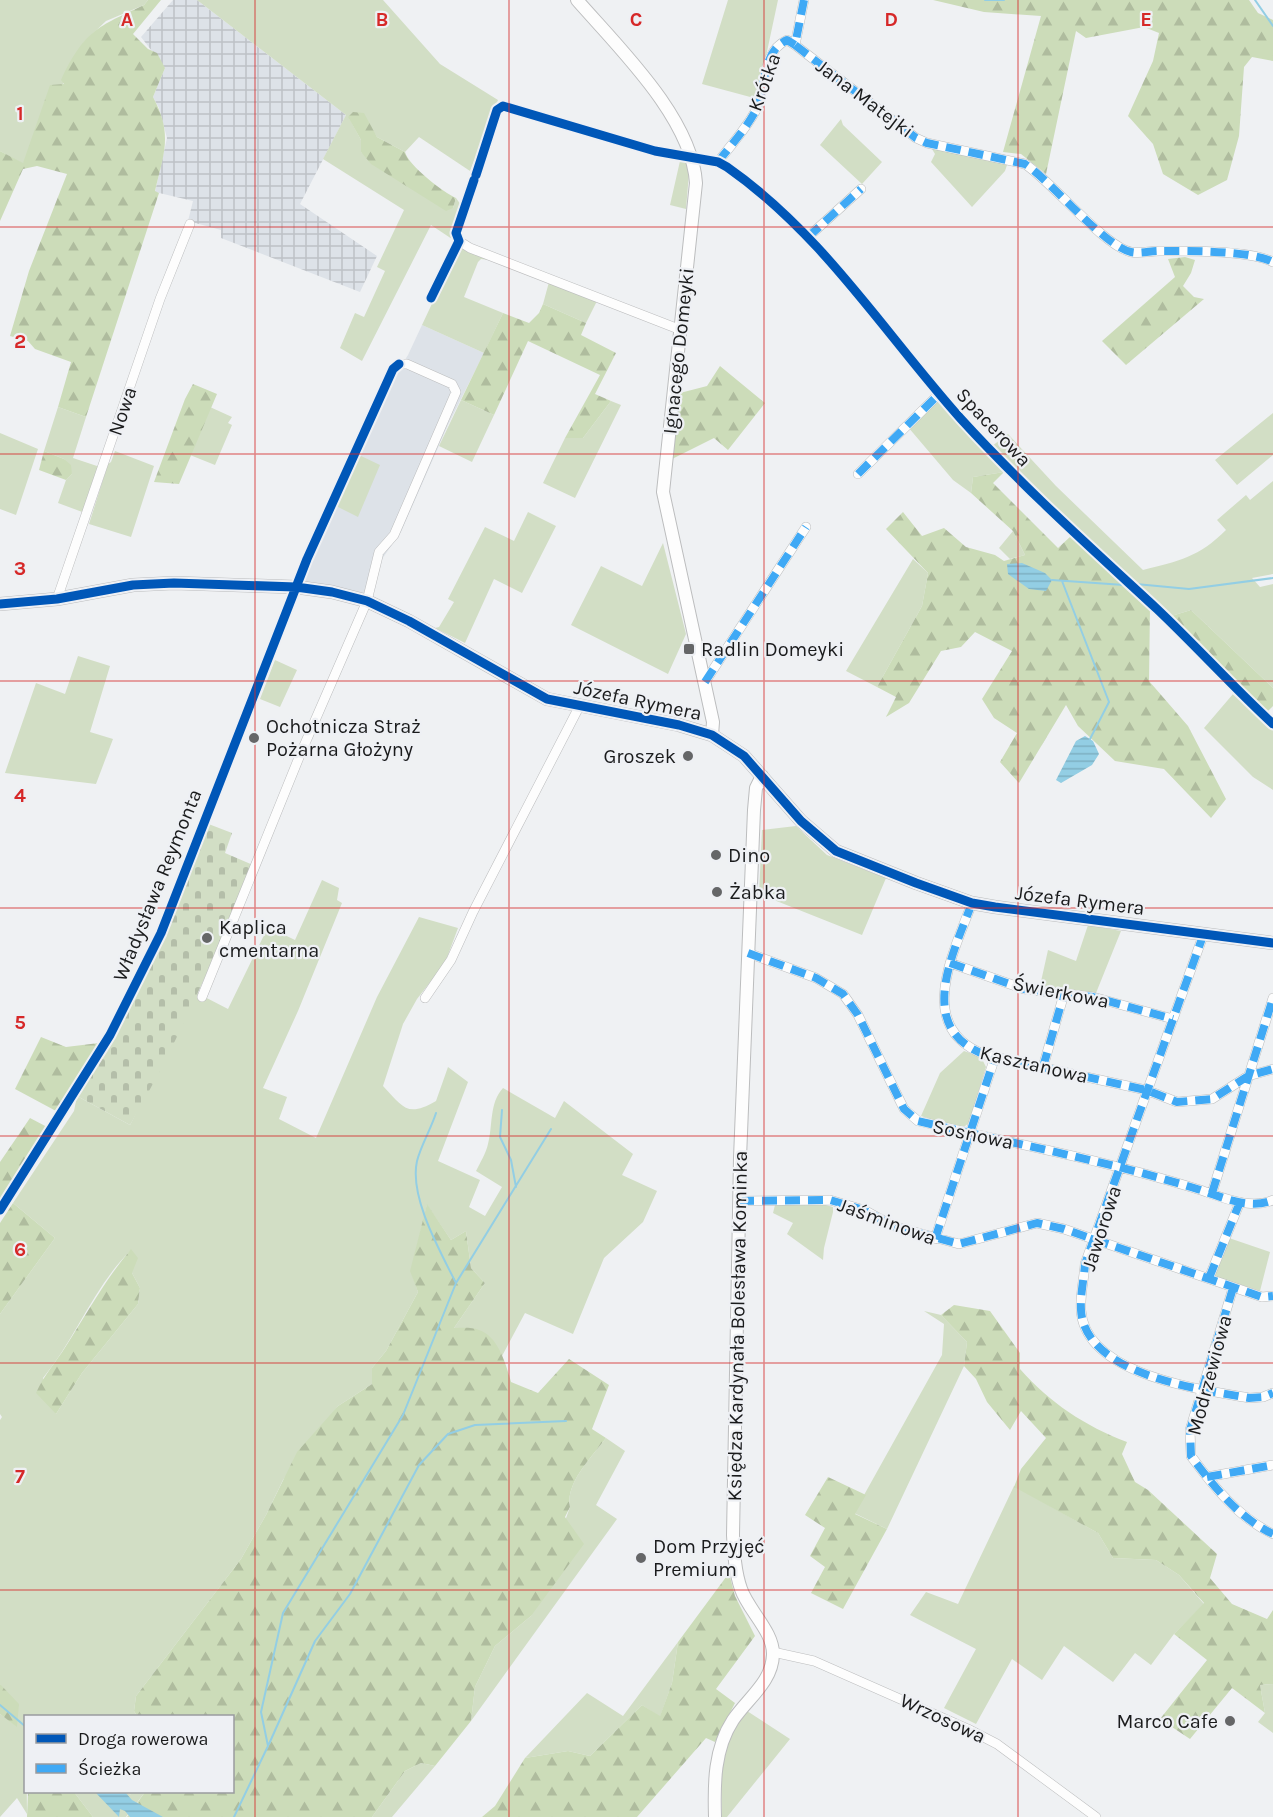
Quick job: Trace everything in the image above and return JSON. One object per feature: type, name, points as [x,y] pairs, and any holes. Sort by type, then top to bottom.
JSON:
[{"type":"street","name":"Ignacego Domeyki","points":[[576,0],[656,94],[693,158],[696,183],[663,492],[705,682],[713,722],[712,735]]},
{"type":"street","points":[[795,45],[804,0]]},
{"type":"street","name":"Krótka","points":[[718,162],[749,123],[758,106],[773,51],[787,40],[795,45]]},
{"type":"street","name":"Jana Matejki","points":[[795,45],[916,138],[927,143],[1025,164],[1039,173],[1084,218],[1130,251],[1235,254],[1263,257],[1273,262]]},
{"type":"street","name":"Spacerowa","points":[[693,158],[718,162],[742,177],[808,237],[855,289],[939,394],[1024,486],[1158,610],[1273,724]]},
{"type":"street","points":[[476,175],[456,233],[459,241],[470,248],[681,330]]},
{"type":"street","points":[[808,237],[861,189]]},
{"type":"street","name":"Nowa","points":[[57,599],[160,298],[190,224]]},
{"type":"street","name":"Władysława Reymonta","points":[[0,1210],[110,1035],[161,933],[296,587],[336,491],[393,369],[399,364],[407,364],[452,384],[456,392],[394,535],[379,552],[367,601]]},
{"type":"street","points":[[858,474],[912,418],[939,394]]},
{"type":"street","points":[[705,682],[806,527]]},
{"type":"street","name":"Józefa Rymera","points":[[0,604],[57,599],[134,585],[235,584],[296,587],[332,592],[367,601],[428,631],[547,699],[679,725],[712,735],[744,756],[801,821],[836,851],[972,903],[1273,943]]},
{"type":"street","points":[[202,997],[300,755],[367,601]]},
{"type":"street","points":[[425,998],[451,960],[473,912],[579,707]]},
{"type":"street","name":"Księdza Kardynała Bolesława Kominka","points":[[762,776],[756,788],[754,810],[739,1201],[734,1554],[741,1590],[773,1652]]},
{"type":"street","points":[[754,810],[774,790]]},
{"type":"street","name":"Kasztanowa","points":[[972,903],[950,963],[943,994],[953,1035],[967,1048],[994,1057],[1146,1090],[1178,1102],[1212,1099],[1248,1076],[1273,1069]]},
{"type":"street","name":"Jaworowa","points":[[1204,933],[1085,1264],[1081,1311],[1087,1333],[1102,1351],[1130,1369],[1249,1398],[1263,1397],[1273,1393]]},
{"type":"street","name":"Sosnowa","points":[[748,952],[816,978],[843,994],[858,1015],[904,1109],[918,1121],[1122,1165],[1240,1202],[1266,1203],[1273,1200]]},
{"type":"street","name":"Świerkowa","points":[[950,963],[1024,989],[1093,997],[1173,1019]]},
{"type":"street","points":[[1043,1067],[1064,994]]},
{"type":"street","points":[[1212,1193],[1273,998]]},
{"type":"street","points":[[936,1239],[994,1057]]},
{"type":"street","name":"Jaśminowa","points":[[739,1201],[830,1200],[864,1210],[893,1226],[959,1244],[1037,1224],[1064,1229],[1262,1297],[1273,1296]]},
{"type":"street","points":[[1209,1278],[1240,1202]]},
{"type":"street","name":"Modrzewiowa","points":[[1233,1288],[1190,1430],[1191,1456],[1207,1477],[1257,1526],[1273,1534]]},
{"type":"street","points":[[1207,1477],[1273,1465]]},
{"type":"street","points":[[715,1817],[717,1760],[724,1738],[734,1720],[764,1682],[771,1668],[773,1652]]},
{"type":"street","name":"Wrzosowa","points":[[773,1652],[786,1652],[814,1661],[969,1729],[997,1744],[1096,1817]]},
{"type":"shaded area","points":[[173,0],[197,0],[346,115],[300,204],[377,256],[360,292],[221,238],[221,230],[188,221],[193,201],[155,192],[167,138],[159,108],[153,97],[165,68],[141,37]]},
{"type":"shaded area","points":[[422,325],[484,353],[448,425],[401,532],[382,559],[371,596],[302,581],[389,385],[408,355]]},
{"type":"green space","points":[[0,0],[148,0],[144,5],[106,21],[84,42],[23,164],[0,151]]},
{"type":"green space","points":[[148,0],[161,0],[133,34],[148,49],[157,53],[165,68],[153,97],[165,133],[164,154],[155,191],[159,193],[86,417],[58,407],[71,362],[35,349],[28,341],[10,336],[29,271],[67,174],[37,166],[23,169],[0,221],[0,151],[23,163],[50,85],[64,84],[61,80],[69,64],[94,32],[114,19],[144,5]]},
{"type":"green space","points":[[197,0],[383,0],[440,64],[498,100],[470,171],[419,137],[405,152],[377,137],[370,127],[349,118],[361,140],[361,152],[453,208],[456,198],[461,205],[453,233],[455,241],[431,225],[362,361],[340,348],[355,313],[364,317],[385,271],[377,267],[404,210],[323,159],[346,115]]},
{"type":"green space","points":[[728,0],[778,0],[762,75],[754,98],[702,84]]},
{"type":"green space","points":[[933,0],[1249,0],[1258,13],[1273,20],[1273,61],[1252,57],[1244,67],[1239,136],[1227,180],[1198,195],[1163,174],[1153,144],[1128,116],[1153,61],[1159,33],[1144,27],[1086,38],[1076,31],[1046,174],[1021,154],[1003,152],[1041,16],[984,12]]},
{"type":"green space","points":[[353,112],[364,113],[377,137],[405,152],[419,171],[435,185],[456,198],[453,208],[446,211],[371,164],[361,152],[361,140],[348,117]]},
{"type":"green space","points":[[841,119],[843,125],[882,162],[862,184],[820,145]]},
{"type":"green space","points":[[932,149],[1008,162],[1005,171],[972,207],[931,162],[935,154]]},
{"type":"green space","points":[[680,161],[686,162],[689,173],[686,209],[670,205]]},
{"type":"green space","points":[[459,246],[490,260],[481,259],[478,262],[464,297],[503,313],[484,353],[422,325]]},
{"type":"green space","points":[[1185,257],[1195,260],[1191,273],[1183,286],[1194,297],[1204,299],[1126,365],[1102,341],[1175,277],[1168,259]]},
{"type":"green space","points":[[549,282],[598,299],[586,323],[543,304]]},
{"type":"green space","points":[[543,304],[586,323],[581,335],[616,353],[595,394],[611,401],[583,438],[565,438],[600,375],[528,341],[494,415],[461,400],[503,313],[529,323],[539,313]]},
{"type":"green space","points":[[720,366],[765,403],[728,450],[714,438],[672,459],[680,393],[707,386]]},
{"type":"green space","points":[[193,384],[217,394],[179,484],[154,482],[185,399]]},
{"type":"green space","points":[[461,400],[494,415],[472,462],[439,446]]},
{"type":"green space","points":[[938,400],[1004,472],[973,477],[971,493],[953,480],[908,427]]},
{"type":"green space","points":[[611,401],[621,405],[575,498],[543,483],[565,438],[583,438]]},
{"type":"green space","points":[[58,407],[86,417],[73,458],[100,467],[85,513],[58,503],[66,480],[72,474],[64,459],[44,451]]},
{"type":"green space","points":[[210,407],[232,417],[228,423],[232,425],[215,465],[190,455]]},
{"type":"green space","points":[[1273,413],[1273,455],[1237,485],[1215,460]]},
{"type":"green space","points":[[0,433],[38,449],[16,515],[0,509]]},
{"type":"green space","points":[[1008,434],[1056,486],[1143,570],[1178,561],[1207,546],[1226,530],[1217,520],[1246,495],[1250,500],[1273,481],[1273,574],[1252,578],[1260,587],[1273,584],[1273,688],[1191,610],[1168,617],[1060,516],[992,446]]},
{"type":"green space","points":[[44,451],[64,459],[71,465],[72,474],[66,480],[39,470]]},
{"type":"green space","points":[[115,451],[154,466],[131,537],[89,524],[108,464]]},
{"type":"green space","points":[[359,455],[380,465],[358,517],[336,506]]},
{"type":"green space","points":[[1004,472],[993,483],[1058,548],[1071,536],[1150,607],[1149,681],[1188,726],[1226,799],[1211,818],[1164,769],[1115,761],[1078,726],[1066,705],[1019,783],[1000,762],[1017,733],[994,718],[982,699],[1012,651],[975,632],[961,647],[941,651],[909,703],[886,717],[896,697],[877,687],[922,606],[928,573],[886,529],[903,512],[922,536],[944,528],[966,547],[995,555],[1004,561],[1025,555],[1013,531],[971,493],[973,477]]},
{"type":"green space","points":[[528,512],[556,526],[522,593],[494,579],[465,643],[435,628],[439,627],[454,602],[448,599],[485,527],[514,541]]},
{"type":"green space","points":[[1013,531],[1025,555],[1010,559],[999,548]]},
{"type":"green space","points":[[663,543],[686,634],[668,674],[571,625],[601,566],[642,586]]},
{"type":"green space","points":[[913,559],[928,573],[922,606],[877,687],[846,671]]},
{"type":"green space","points":[[1191,610],[1273,688],[1273,706],[1268,711],[1168,617]]},
{"type":"green space","points":[[78,656],[110,666],[90,732],[113,739],[96,784],[5,773],[36,683],[65,694]]},
{"type":"green space","points":[[275,660],[297,670],[280,707],[260,699]]},
{"type":"green space","points":[[1233,694],[1273,730],[1273,790],[1253,777],[1204,728]]},
{"type":"green space","points":[[206,823],[232,833],[225,853],[253,865],[181,1029],[130,1125],[77,1096],[119,1029],[164,936]]},
{"type":"green space","points":[[796,826],[827,855],[886,878],[862,935],[759,894],[762,830]]},
{"type":"green space","points":[[322,880],[339,888],[337,900],[342,903],[298,1011],[263,1088],[287,1097],[279,1119],[316,1138],[377,997],[419,917],[458,928],[445,963],[417,999],[403,1024],[383,1086],[406,1108],[418,1109],[436,1101],[448,1067],[468,1082],[438,1161],[480,1180],[469,1207],[485,1216],[502,1187],[476,1171],[490,1137],[495,1101],[503,1088],[555,1118],[564,1101],[633,1154],[622,1175],[657,1191],[643,1222],[604,1258],[573,1334],[525,1313],[502,1356],[493,1341],[484,1333],[454,1328],[485,1283],[471,1268],[466,1231],[451,1240],[427,1205],[411,1271],[418,1292],[386,1351],[372,1368],[372,1384],[338,1406],[283,1480],[241,1559],[136,1696],[134,1711],[136,1715],[24,1715],[24,1793],[27,1793],[27,1814],[17,1798],[0,1817],[0,1714],[17,1726],[0,1684],[0,1420],[2,1417],[0,1414],[0,1314],[55,1238],[13,1203],[74,1111],[77,1096],[130,1125],[197,993],[228,1009],[268,927],[295,940]],"holes":[[[131,1250],[132,1273],[140,1288],[138,1304],[82,1373],[56,1414],[43,1378],[106,1280]]]},
{"type":"green space","points":[[1088,925],[1121,931],[1096,993],[1040,986],[1048,950],[1076,961]]},
{"type":"green space","points":[[41,1037],[66,1047],[99,1043],[56,1111],[15,1089]]},
{"type":"green space","points":[[964,1051],[981,1057],[986,1067],[969,1123],[965,1126],[952,1126],[921,1116],[940,1073]]},
{"type":"green space","points":[[30,1118],[49,1128],[0,1205],[0,1162]]},
{"type":"green space","points":[[13,1203],[55,1238],[0,1314],[0,1223]]},
{"type":"green space","points":[[427,1204],[451,1240],[466,1231],[471,1268],[485,1283],[454,1328],[473,1328],[486,1333],[500,1351],[511,1382],[538,1393],[569,1359],[609,1385],[592,1429],[606,1438],[576,1480],[570,1498],[570,1507],[565,1517],[584,1544],[531,1616],[495,1646],[475,1687],[471,1721],[435,1766],[421,1763],[405,1771],[372,1817],[127,1817],[144,1793],[234,1793],[234,1715],[136,1715],[134,1711],[136,1696],[241,1559],[297,1452],[338,1406],[372,1384],[372,1368],[386,1351],[418,1292],[410,1271]]},
{"type":"green space","points":[[822,1204],[833,1207],[823,1260],[787,1234],[793,1223],[773,1213],[775,1205]]},
{"type":"green space","points":[[1229,1238],[1270,1252],[1260,1291],[1214,1276]]},
{"type":"green space","points":[[131,1249],[138,1258],[132,1273],[140,1288],[138,1304],[82,1373],[56,1414],[36,1393],[46,1374]]},
{"type":"green space","points":[[954,1305],[990,1311],[1020,1353],[1020,1369],[1031,1381],[1056,1403],[1083,1421],[1127,1442],[1122,1454],[1135,1482],[1148,1490],[1217,1554],[1210,1578],[1232,1604],[1267,1619],[1273,1610],[1273,1684],[1260,1685],[1265,1713],[1232,1688],[1190,1739],[1160,1719],[1207,1660],[1174,1634],[1204,1603],[1179,1575],[1156,1560],[1113,1558],[1098,1533],[1014,1487],[1021,1469],[1046,1438],[1021,1411],[1010,1430],[987,1402],[976,1379],[964,1366],[967,1342],[941,1315]]},
{"type":"green space","points":[[924,1311],[941,1315],[967,1342],[964,1366],[887,1529],[854,1513],[942,1355],[944,1324]]},
{"type":"green space","points":[[606,1438],[625,1451],[596,1505],[617,1519],[471,1721],[475,1687],[495,1646],[531,1616],[570,1507],[572,1489],[581,1471]]},
{"type":"green space","points":[[828,1477],[866,1495],[855,1514],[887,1529],[843,1609],[811,1593],[825,1567],[810,1556],[825,1528],[805,1515]]},
{"type":"green space","points":[[1014,1486],[1098,1533],[1113,1558],[1156,1560],[1179,1575],[1204,1604],[1174,1634],[1151,1665],[1135,1653],[1113,1682],[1064,1646],[1042,1680],[1012,1659],[976,1724],[944,1708],[976,1649],[910,1615],[926,1592],[958,1604]]},
{"type":"green space","points":[[729,1573],[735,1596],[755,1636],[716,1689],[735,1703],[715,1742],[706,1738],[637,1817],[482,1817],[495,1806],[525,1758],[568,1751],[590,1756],[642,1705],[660,1716],[672,1683],[678,1642]]},
{"type":"green space","points":[[678,1642],[672,1683],[660,1717],[642,1705],[590,1756],[568,1751],[525,1758],[587,1693],[623,1716]]},
{"type":"green space","points":[[0,1684],[19,1704],[17,1727],[0,1714]]},
{"type":"green space","points":[[1273,1684],[1273,1733],[1258,1722],[1265,1713],[1260,1685]]},
{"type":"green space","points":[[747,1711],[790,1739],[727,1817],[722,1817],[721,1769],[729,1737]]},
{"type":"green space","points":[[421,1763],[435,1766],[392,1817],[372,1817],[405,1771]]},
{"type":"green space","points":[[28,1793],[75,1793],[93,1817],[27,1817]]},
{"type":"green space","points":[[75,1793],[128,1793],[131,1795],[129,1793],[144,1793],[126,1817],[93,1817]]},
{"type":"water","points":[[1022,563],[1045,573],[1052,580],[1046,591],[1029,589],[1008,574],[1007,564]]},
{"type":"water","points":[[1085,736],[1093,741],[1099,754],[1092,765],[1061,783],[1056,780],[1076,741]]},
{"type":"water","points":[[96,1793],[126,1793],[132,1800],[163,1817],[130,1817],[120,1809],[119,1817]]},
{"type":"waterway","points":[[985,0],[1004,0]]},
{"type":"waterway","points":[[1255,0],[1273,26]]},
{"type":"waterway","points":[[1136,584],[1189,589],[1273,578]]},
{"type":"waterway","points":[[1052,580],[1124,585]]},
{"type":"waterway","points":[[1062,581],[1109,702],[1090,739]]},
{"type":"waterway","points":[[502,1110],[500,1137],[511,1160],[516,1187]]},
{"type":"waterway","points":[[436,1113],[417,1161],[417,1191],[428,1224],[456,1283]]},
{"type":"waterway","points":[[234,1817],[268,1746],[261,1712],[283,1613],[403,1415],[456,1283],[551,1129]]},
{"type":"waterway","points":[[269,1744],[315,1641],[350,1594],[419,1465],[448,1434],[475,1425],[566,1421]]},
{"type":"waterway","points":[[0,1705],[24,1725]]},
{"type":"marked path","points":[[804,0],[795,45],[916,138],[927,143],[1025,164],[1107,238],[1131,252],[1218,252],[1249,255],[1273,262]]},
{"type":"marked path","points":[[718,162],[756,110],[773,53],[787,40],[795,45]]},
{"type":"marked path","points":[[808,237],[861,189]]},
{"type":"marked path","points":[[858,474],[939,394]]},
{"type":"marked path","points":[[705,682],[806,527]]},
{"type":"marked path","points":[[972,903],[949,967],[945,988],[945,1009],[951,1027],[964,1043],[986,1055],[1146,1090],[1177,1102],[1212,1099],[1248,1076],[1273,1069]]},
{"type":"marked path","points":[[1204,933],[1085,1264],[1081,1310],[1087,1332],[1102,1350],[1123,1364],[1148,1375],[1202,1390],[1249,1398],[1263,1397],[1273,1393]]},
{"type":"marked path","points":[[748,953],[816,978],[843,994],[858,1015],[904,1109],[918,1121],[1125,1169],[1233,1201],[1253,1204],[1273,1200]]},
{"type":"marked path","points":[[950,963],[1024,989],[1093,997],[1173,1019]]},
{"type":"marked path","points":[[1043,1067],[1064,994]]},
{"type":"marked path","points":[[1212,1193],[1273,998]]},
{"type":"marked path","points":[[935,1239],[995,1057]]},
{"type":"marked path","points":[[739,1201],[830,1200],[864,1210],[893,1226],[959,1244],[1037,1223],[1064,1229],[1262,1297],[1273,1296]]},
{"type":"marked path","points":[[1209,1278],[1240,1202]]},
{"type":"marked path","points":[[1233,1288],[1190,1430],[1191,1456],[1208,1479],[1238,1510],[1273,1534]]},
{"type":"marked path","points":[[1207,1477],[1273,1465]]},
{"type":"cycle path","points":[[476,175],[497,110],[503,106],[655,151],[718,162],[727,167],[762,194],[823,254],[852,286],[933,387],[1008,469],[1157,609],[1273,724]]},
{"type":"cycle path","points":[[431,298],[459,241],[456,233],[474,180]]},
{"type":"cycle path","points":[[0,1210],[110,1035],[161,933],[307,559],[393,369],[399,364]]},
{"type":"cycle path","points":[[0,604],[57,599],[133,585],[174,583],[296,587],[332,592],[367,601],[409,621],[547,699],[679,725],[712,735],[744,756],[801,821],[836,851],[916,883],[972,903],[995,907],[1273,943]]},
{"type":"place","name":"Radlin Domeyki","points":[[689,649]]},
{"type":"place","name":"Ochotnicza Straż Pożarna Głożyny","points":[[254,738]]},
{"type":"place","name":"Groszek","points":[[688,756]]},
{"type":"place","name":"Dino","points":[[716,855]]},
{"type":"place","name":"Żabka","points":[[717,892]]},
{"type":"place","name":"Kaplica cmentarna","points":[[207,938]]},
{"type":"place","name":"Dom Przyjęć Premium","points":[[641,1558]]},
{"type":"place","name":"Marco Cafe","points":[[1230,1721]]}]
